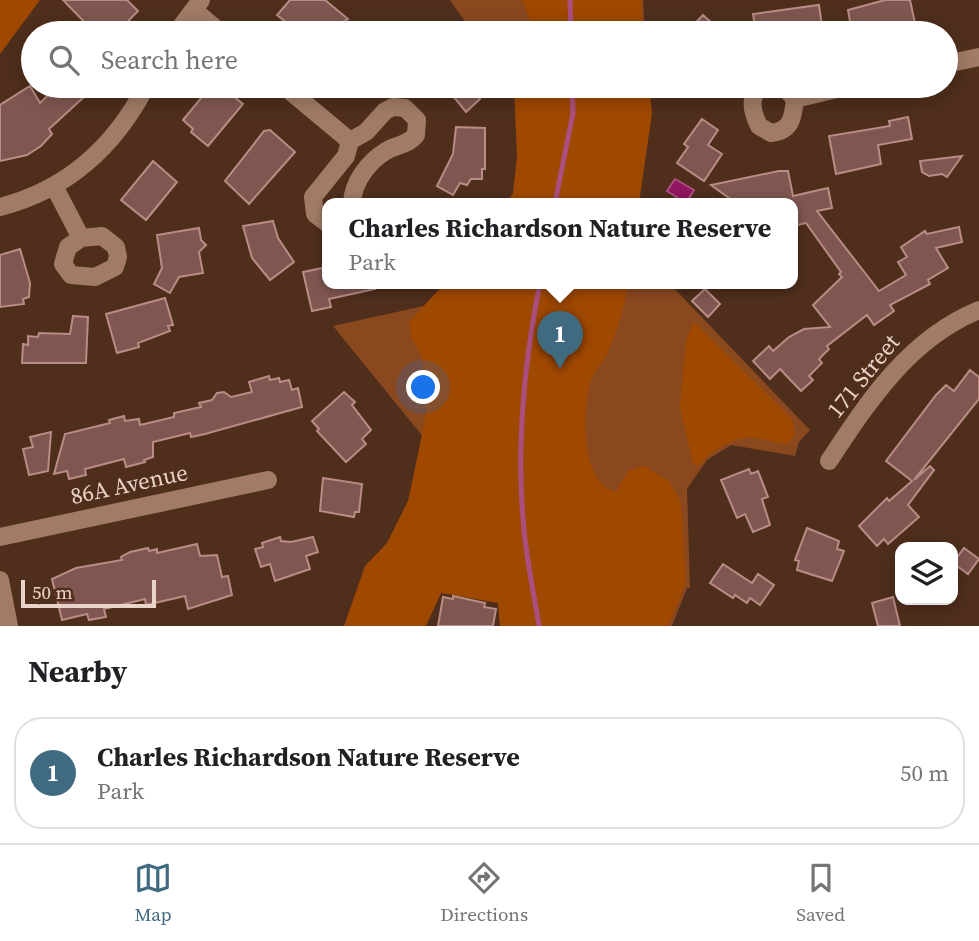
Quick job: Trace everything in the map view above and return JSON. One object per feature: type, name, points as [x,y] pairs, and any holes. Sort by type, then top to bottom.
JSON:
[{"type":"street","points":[[185,21],[198,5],[211,21]]},
{"type":"street","points":[[958,61],[979,57]]},
{"type":"street","points":[[0,207],[54,186],[83,167],[106,145],[128,118],[139,98]]},
{"type":"street","points":[[298,98],[350,141]]},
{"type":"street","points":[[753,98],[752,104],[759,126],[775,133],[787,128],[792,120],[790,98]]},
{"type":"street","points":[[322,219],[315,214],[313,197],[346,156],[350,141],[393,107],[409,110],[417,120],[413,139],[386,151],[364,172],[354,188],[353,198]]},
{"type":"street","points":[[54,186],[81,238]]},
{"type":"street","name":"171 Street","points":[[829,461],[909,355],[936,332],[979,310]]},
{"type":"street","name":"86A Avenue","points":[[0,537],[268,480]]},
{"type":"street","points":[[0,580],[9,626]]},
{"type":"shaded area","points":[[0,0],[40,0],[24,21],[21,21],[21,26],[0,54]]},
{"type":"shaded area","points":[[450,0],[643,0],[644,21],[465,21]]},
{"type":"shaded area","points":[[522,0],[641,0],[643,21],[530,21]]},
{"type":"shaded area","points":[[515,98],[650,98],[652,113],[640,198],[510,198],[513,193],[517,157]]},
{"type":"shaded area","points":[[675,179],[694,190],[689,198],[678,198],[667,191]]},
{"type":"shaded area","points":[[439,289],[627,289],[615,335],[591,380],[586,408],[587,444],[596,475],[604,486],[616,492],[628,471],[644,466],[669,481],[681,502],[686,582],[668,626],[500,626],[498,603],[441,593],[426,626],[344,626],[365,566],[387,543],[408,501],[426,414],[422,357],[411,338],[409,322]]},
{"type":"shaded area","points":[[450,289],[675,289],[810,430],[799,442],[795,456],[731,445],[707,460],[687,489],[690,588],[687,588],[672,626],[500,626],[499,602],[433,449],[333,326],[437,303]]},
{"type":"shaded area","points":[[694,322],[792,419],[795,434],[788,444],[755,438],[739,439],[716,450],[698,467],[693,463],[680,408],[686,340]]},
{"type":"building","points":[[63,0],[127,0],[138,11],[130,21],[83,21]]},
{"type":"building","points":[[290,0],[325,0],[348,19],[284,21],[277,15]]},
{"type":"building","points":[[885,0],[910,0],[914,21],[850,21],[848,10]]},
{"type":"building","points":[[819,5],[821,21],[754,21],[753,14]]},
{"type":"building","points":[[703,15],[710,21],[697,21]]},
{"type":"building","points":[[21,92],[21,98],[37,98],[40,103],[45,98],[83,98],[49,129],[52,134],[41,146],[27,155],[0,161],[0,105]]},
{"type":"building","points":[[201,98],[235,98],[243,104],[208,146],[191,132],[193,129],[183,120]]},
{"type":"building","points":[[455,98],[480,99],[466,112]]},
{"type":"building","points":[[908,117],[912,139],[878,145],[881,164],[836,174],[829,136],[890,126],[889,121]]},
{"type":"building","points":[[702,119],[718,130],[708,145],[722,154],[704,181],[677,163],[688,147],[684,144]]},
{"type":"building","points":[[456,127],[485,128],[485,169],[482,169],[482,179],[471,179],[467,185],[460,183],[453,195],[437,186],[453,154]]},
{"type":"building","points":[[270,130],[295,152],[249,204],[225,181],[264,131]]},
{"type":"building","points":[[962,156],[947,177],[942,174],[929,176],[922,172],[920,161]]},
{"type":"building","points":[[153,161],[177,182],[146,220],[121,200]]},
{"type":"building","points":[[788,171],[793,196],[828,188],[832,208],[817,211],[879,291],[906,275],[898,262],[907,257],[901,247],[925,231],[927,234],[959,227],[962,242],[936,248],[948,268],[928,280],[930,284],[890,305],[894,311],[874,325],[867,315],[827,346],[829,349],[819,359],[822,363],[809,376],[813,380],[801,391],[780,369],[770,379],[753,361],[769,346],[773,351],[789,337],[804,329],[830,327],[813,305],[842,277],[839,274],[841,272],[806,223],[798,225],[798,198],[729,198],[711,185]]},
{"type":"building","points":[[273,221],[278,238],[294,262],[270,280],[252,258],[243,226]]},
{"type":"building","points":[[199,228],[201,240],[206,245],[199,252],[203,273],[179,277],[170,293],[154,284],[162,268],[157,235]]},
{"type":"building","points":[[20,249],[30,283],[29,297],[23,299],[24,304],[0,307],[0,255]]},
{"type":"building","points":[[322,268],[322,289],[375,289],[329,299],[331,307],[312,311],[303,272]]},
{"type":"building","points":[[705,289],[720,304],[708,317],[692,301]]},
{"type":"building","points":[[165,298],[173,325],[168,326],[170,331],[138,343],[139,347],[117,353],[106,314]]},
{"type":"building","points":[[73,316],[88,317],[86,363],[22,363],[23,344],[28,345],[28,336],[38,337],[39,333],[70,334]]},
{"type":"building","points":[[970,370],[979,377],[979,399],[914,480],[930,466],[934,470],[908,505],[919,517],[888,544],[884,539],[877,546],[859,526],[887,498],[889,501],[912,481],[886,461],[936,395],[946,385],[954,391]]},
{"type":"building","points":[[269,376],[270,380],[279,378],[280,382],[289,380],[292,390],[298,388],[302,407],[205,434],[191,437],[190,433],[153,442],[153,457],[144,460],[145,462],[126,467],[124,459],[85,469],[86,475],[69,479],[67,471],[54,474],[65,434],[110,423],[109,420],[124,416],[125,421],[139,419],[140,425],[174,417],[174,413],[201,407],[199,403],[212,400],[217,393],[224,392],[231,397],[252,392],[249,382]]},
{"type":"building","points":[[344,392],[355,402],[352,405],[371,430],[362,439],[366,444],[346,462],[317,431],[319,429],[312,421]]},
{"type":"building","points":[[51,432],[48,471],[29,475],[23,449],[33,447],[30,437]]},
{"type":"building","points":[[749,469],[751,474],[758,471],[768,497],[762,499],[770,525],[753,532],[745,514],[737,518],[721,480]]},
{"type":"building","points":[[323,478],[362,484],[359,512],[355,512],[354,517],[320,511]]},
{"type":"building","points":[[807,528],[839,541],[837,549],[844,551],[832,581],[797,570],[799,561],[795,560]]},
{"type":"building","points":[[280,537],[281,541],[291,542],[313,537],[318,552],[306,556],[310,569],[275,581],[270,564],[261,567],[255,549],[263,547],[262,543]]},
{"type":"building","points":[[197,544],[200,556],[217,555],[222,577],[228,576],[232,595],[188,609],[185,596],[146,605],[145,599],[104,609],[106,617],[89,620],[87,614],[62,620],[52,579],[76,568],[122,560],[121,557],[130,552],[148,548],[149,551],[157,549],[157,553]]},
{"type":"building","points":[[964,548],[979,559],[968,574],[958,567],[958,556]]},
{"type":"building","points":[[723,564],[752,583],[758,574],[774,585],[760,605],[750,598],[747,603],[735,595],[733,598],[710,583]]},
{"type":"building","points":[[453,596],[485,603],[484,607],[496,609],[493,626],[438,626],[443,597],[453,599]]},
{"type":"building","points":[[893,597],[900,626],[878,626],[872,603]]},
{"type":"waterway","points":[[570,0],[571,21]]},
{"type":"waterway","points":[[556,198],[573,113],[572,98]]},
{"type":"waterway","points":[[539,289],[526,375],[521,437],[525,542],[539,626]]},
{"type":"place","name":"Charles Richardson Nature Reserve","points":[[560,369]]}]
